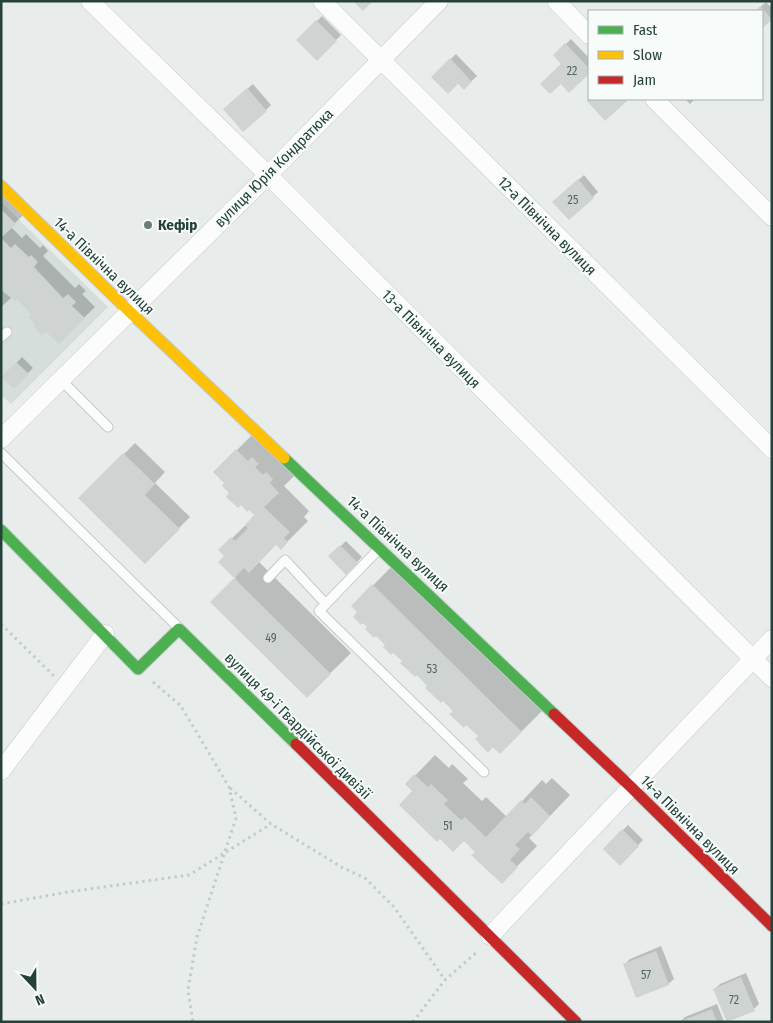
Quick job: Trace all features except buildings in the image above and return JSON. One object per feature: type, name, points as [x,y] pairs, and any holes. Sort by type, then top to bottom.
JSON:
[{"type":"street","name":"13-а Північна вулиця","points":[[90,1],[268,175],[772,678]]},
{"type":"street","name":"12-а Північна вулиця","points":[[322,1],[772,450]]},
{"type":"street","name":"вулиця Юрія Кондратюка","points":[[1,440],[268,175],[439,1]]},
{"type":"street","points":[[556,1],[588,33]]},
{"type":"street","points":[[655,100],[772,217]]},
{"type":"street","name":"14-а Північна вулиця","points":[[1,186],[130,312],[631,787],[772,926]]},
{"type":"street","points":[[1,530],[138,669],[179,629]]},
{"type":"street","name":"вулиця 49-ї Гвардійської дивізії","points":[[179,629],[576,1022]]},
{"type":"street","points":[[1,771],[105,634]]},
{"type":"street","points":[[490,936],[772,639]]},
{"type":"lane","points":[[61,380],[108,427]]},
{"type":"lane","points":[[1,452],[179,629]]},
{"type":"lane","points":[[380,548],[320,611],[484,772]]},
{"type":"lane","points":[[268,578],[285,560],[326,604]]},
{"type":"path","points":[[1,624],[65,688]]},
{"type":"path","points":[[138,669],[181,706],[230,787],[271,824],[343,868],[365,878],[394,907],[445,980]]},
{"type":"path","points":[[193,1022],[188,990],[196,937],[236,818],[230,787]]},
{"type":"path","points":[[1,904],[68,892],[189,875],[271,824]]},
{"type":"path","points":[[413,1022],[445,980],[480,949],[490,936]]},
{"type":"shaded area","points":[[1,202],[108,307],[11,404],[1,395]]},
{"type":"traffic: fast","points":[[284,458],[554,714]]},
{"type":"traffic: fast","points":[[1,530],[138,669],[179,629],[296,744]]},
{"type":"traffic: slow","points":[[1,186],[284,458]]},
{"type":"traffic: jam","points":[[554,714],[772,926]]},
{"type":"traffic: jam","points":[[296,744],[576,1022]]},
{"type":"place","name":"Кефір","points":[[148,225]]}]
